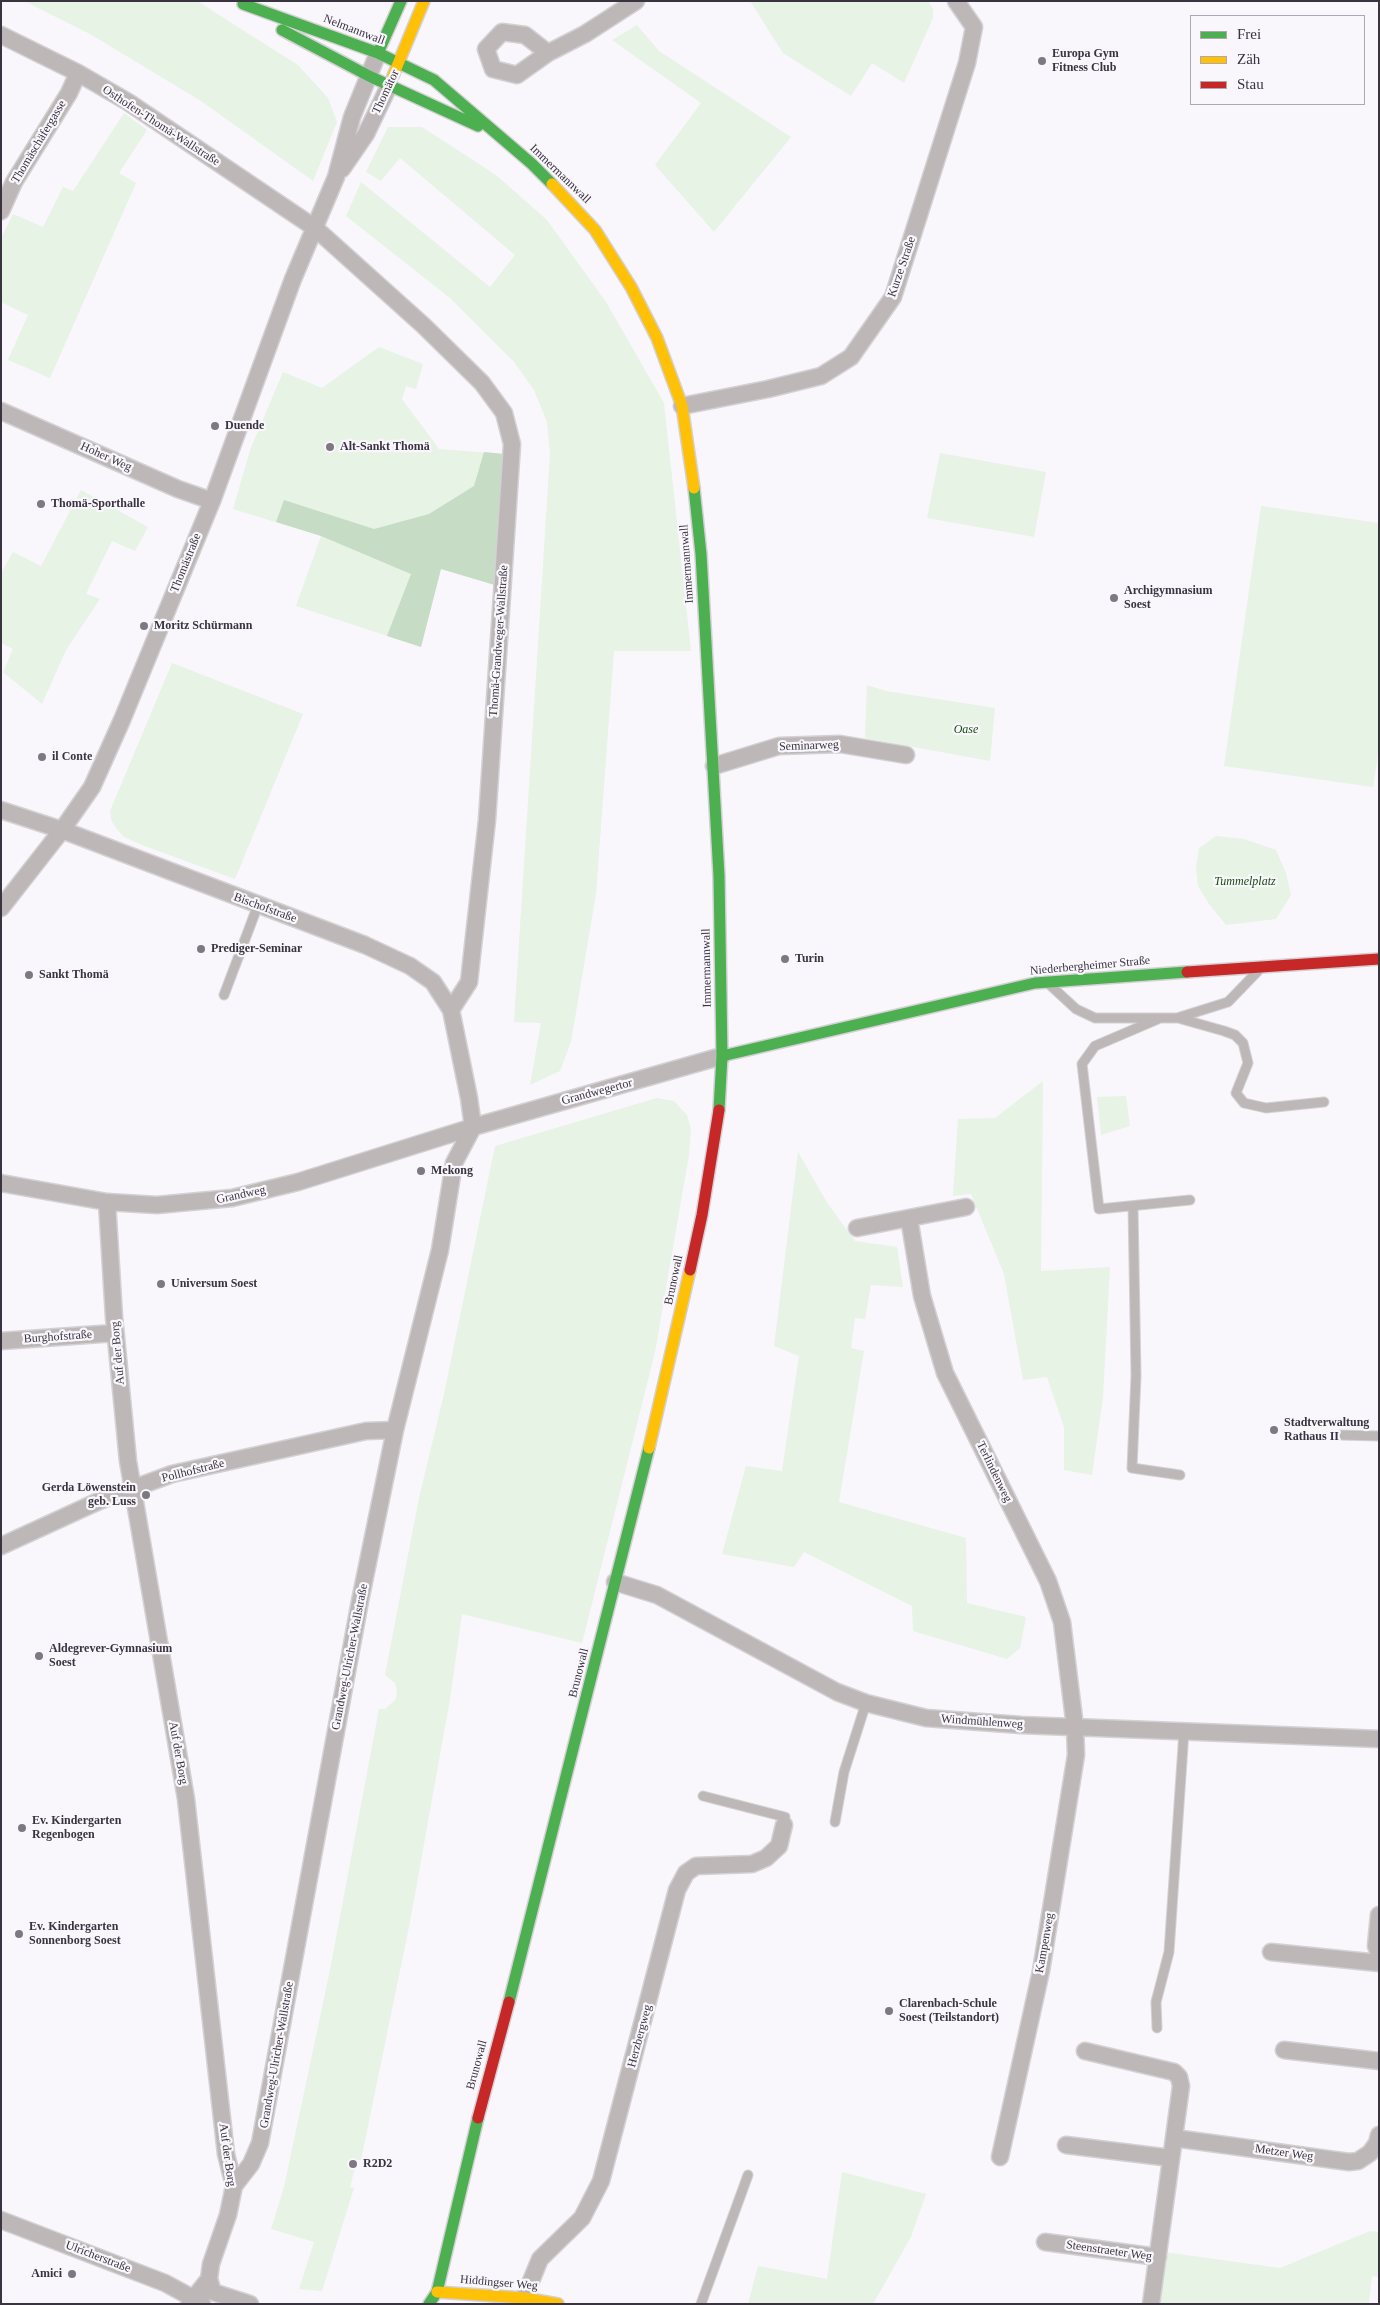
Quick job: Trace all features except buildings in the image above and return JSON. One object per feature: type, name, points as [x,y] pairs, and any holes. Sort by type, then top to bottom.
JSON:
[{"type":"street","name":"Thomätor","points":[[315,228],[336,177],[352,117],[401,1]]},
{"type":"street","name":"Thomätor","points":[[336,177],[366,134],[389,86],[424,1]]},
{"type":"street","points":[[548,53],[585,34],[636,1]]},
{"type":"street","name":"Kurze Straße","points":[[682,406],[768,389],[820,376],[852,357],[893,297],[967,63],[974,27],[956,1]]},
{"type":"street","name":"Nelmannwall","points":[[240,2],[399,62]]},
{"type":"street","name":"Nelmannwall","points":[[240,2],[282,30],[369,76]]},
{"type":"street","name":"Osthofen-Thomä-Wallstraße","points":[[1,35],[78,73],[128,102],[315,228]]},
{"type":"street","name":"Immermannwall","points":[[399,62],[446,88],[538,170],[570,202],[594,230],[631,287],[657,338],[682,406],[692,463],[700,547],[714,766],[719,876],[722,1056]]},
{"type":"street","name":"Thomäschäfergasse","points":[[1,211],[14,182],[69,93],[78,73]]},
{"type":"street","name":"Immermannwall","points":[[369,76],[496,134]]},
{"type":"street","name":"Thomä-Grandweger-Wallstraße","points":[[315,228],[401,304],[482,383],[504,413],[512,444],[487,820],[478,906],[469,982],[451,1010]]},
{"type":"street","name":"Thomästraße","points":[[1,908],[62,830],[96,779],[212,501],[290,287],[315,228]]},
{"type":"street","name":"Hoher Weg","points":[[1,411],[178,489],[212,501]]},
{"type":"street","name":"Seminarweg","points":[[714,766],[779,746],[840,744],[906,754]]},
{"type":"street","points":[[1,810],[62,830]]},
{"type":"street","name":"Bischofstraße","points":[[62,830],[365,945],[410,966],[433,982],[451,1010]]},
{"type":"street","name":"Niederbergheimer Straße","points":[[722,1056],[1047,982],[1379,960]]},
{"type":"street","points":[[451,1010],[473,1127]]},
{"type":"street","name":"Grandwegertor","points":[[473,1127],[722,1056]]},
{"type":"street","name":"Brunowall","points":[[437,2292],[486,2086],[532,1918],[664,1390],[702,1215],[718,1126],[722,1056]]},
{"type":"street","name":"Grandweg","points":[[1,1183],[107,1202],[157,1205],[232,1198],[298,1182],[473,1127]]},
{"type":"street","name":"Grandweg-Ulricher-Wallstraße","points":[[234,2186],[251,2164],[260,2143],[360,1601],[396,1430],[440,1250],[454,1162],[473,1127]]},
{"type":"street","name":"Auf der Borg","points":[[107,1202],[116,1333],[128,1461],[186,1799],[226,2154],[234,2186],[228,2215],[211,2264],[209,2279],[195,2302]]},
{"type":"street","points":[[856,1228],[966,1207]]},
{"type":"street","name":"Terlindenweg","points":[[910,1218],[922,1296],[945,1373],[1048,1581],[1062,1622],[1075,1727]]},
{"type":"street","name":"Burghofstraße","points":[[1,1341],[116,1333]]},
{"type":"street","name":"Pollhofstraße","points":[[1,1546],[132,1488],[172,1474],[356,1433],[396,1430]]},
{"type":"street","name":"Windmühlenweg","points":[[615,1582],[657,1594],[837,1692],[866,1703],[926,1718],[1075,1727],[1379,1739]]},
{"type":"street","name":"Kampenweg","points":[[1000,2156],[1041,1971],[1076,1755],[1075,1727]]},
{"type":"street","name":"Herzbergweg","points":[[524,2298],[540,2259],[582,2218],[601,2181],[677,1890],[686,1873],[696,1866],[752,1864],[766,1858],[779,1846],[784,1825]]},
{"type":"street","points":[[1379,1915],[1376,1946],[1379,1953]]},
{"type":"street","points":[[1271,1952],[1379,1963]]},
{"type":"street","points":[[1284,2050],[1379,2061]]},
{"type":"street","points":[[1085,2051],[1174,2072],[1179,2077],[1181,2086],[1158,2257]]},
{"type":"street","name":"Metzer Weg","points":[[1174,2138],[1349,2162],[1358,2161],[1370,2153],[1377,2143],[1379,2135]]},
{"type":"street","points":[[1066,2145],[1171,2158]]},
{"type":"street","name":"Ulricherstraße","points":[[1,2220],[165,2283],[195,2302]]},
{"type":"street","name":"Steenstraeter Weg","points":[[1045,2242],[1158,2257],[1151,2304]]},
{"type":"street","points":[[209,2279],[213,2292],[242,2302]]},
{"type":"street","points":[[429,2304],[437,2292]]},
{"type":"street","name":"Hiddingser Weg","points":[[437,2292],[476,2299],[524,2298],[558,2304]]},
{"type":"lane","points":[[224,995],[258,905]]},
{"type":"lane","points":[[1047,982],[1076,1009],[1095,1018],[1177,1018],[1228,1002],[1262,967]]},
{"type":"lane","points":[[1177,1018],[1224,1031],[1234,1035],[1243,1044],[1248,1063],[1236,1093],[1244,1103],[1266,1108],[1324,1102]]},
{"type":"lane","points":[[1158,1019],[1095,1046],[1082,1064],[1099,1209],[1190,1200]]},
{"type":"lane","points":[[1133,1206],[1136,1376],[1132,1468],[1180,1475]]},
{"type":"lane","points":[[1339,1435],[1379,1436]]},
{"type":"lane","points":[[835,1822],[844,1772],[866,1703]]},
{"type":"lane","points":[[1157,2028],[1156,2002],[1169,1952],[1184,1731]]},
{"type":"lane","points":[[703,1796],[785,1817],[784,1825]]},
{"type":"lane","points":[[701,2304],[748,2175]]},
{"type":"green space","points":[[24,1],[197,1],[298,65],[328,98],[337,122],[313,181],[201,101],[90,34]]},
{"type":"green space","points":[[750,1],[928,1],[933,9],[933,18],[904,83],[872,63],[851,96],[783,53]]},
{"type":"green space","points":[[637,25],[659,51],[791,137],[714,232],[655,165],[701,103],[612,40]]},
{"type":"green space","points":[[124,113],[147,130],[119,173],[136,183],[50,378],[8,360],[28,315],[1,302],[1,238],[13,214],[43,227],[63,187],[73,191]]},
{"type":"green space","points":[[388,127],[422,127],[496,175],[547,220],[606,302],[664,403],[691,651],[614,651],[596,894],[571,1042],[560,1071],[530,1085],[541,1023],[514,1022],[550,454],[547,422],[534,390],[514,362],[450,298],[346,216],[361,182],[490,287],[515,255],[400,158],[381,181],[366,172]]},
{"type":"green space","points":[[379,347],[423,364],[416,389],[406,386],[402,399],[439,449],[504,454],[498,586],[441,569],[421,647],[296,606],[321,536],[233,509],[250,450],[283,372],[322,388]]},
{"type":"green space","points":[[484,452],[504,454],[498,586],[441,569],[421,647],[387,636],[411,574],[321,536],[276,522],[284,500],[374,529],[429,514],[474,486]]},
{"type":"green space","points":[[940,453],[1046,472],[1034,537],[927,518]]},
{"type":"green space","points":[[81,490],[148,527],[135,551],[112,541],[86,594],[100,599],[66,650],[42,704],[3,672],[13,649],[1,643],[1,573],[13,552],[41,566]]},
{"type":"green space","points":[[1261,506],[1379,523],[1379,749],[1373,787],[1224,766]]},
{"type":"green space","points":[[172,663],[303,714],[235,879],[124,837],[111,820],[110,811]]},
{"type":"green space","name":"Oase","points":[[867,685],[886,691],[995,708],[990,761],[865,738]]},
{"type":"green space","name":"Tummelplatz","points":[[1216,836],[1244,839],[1276,850],[1286,873],[1291,895],[1276,919],[1226,925],[1209,904],[1198,886],[1196,868],[1199,848]]},
{"type":"green space","points":[[1043,1081],[1041,1271],[1110,1267],[1103,1397],[1092,1475],[1064,1470],[1064,1427],[1047,1377],[1023,1380],[1004,1274],[971,1194],[953,1196],[958,1119],[995,1118]]},
{"type":"green space","points":[[1126,1096],[1130,1126],[1101,1135],[1097,1097]]},
{"type":"green space","points":[[657,1098],[674,1101],[687,1115],[691,1129],[689,1155],[655,1352],[582,1643],[462,1614],[450,1699],[410,1922],[361,2160],[357,2160],[350,2187],[354,2188],[322,2291],[299,2289],[314,2242],[271,2229],[284,2187],[330,1970],[379,1709],[385,1709],[396,1699],[397,1690],[395,1683],[385,1675],[419,1498],[444,1394],[495,1146]]},
{"type":"green space","points":[[798,1152],[826,1201],[855,1241],[897,1247],[903,1287],[871,1285],[865,1319],[855,1318],[851,1348],[864,1351],[839,1502],[966,1538],[967,1603],[1026,1617],[1020,1648],[1007,1659],[913,1631],[912,1606],[804,1552],[794,1567],[722,1554],[746,1466],[782,1471],[799,1356],[774,1346]]},
{"type":"green space","points":[[842,2172],[926,2194],[911,2237],[873,2304],[748,2304],[758,2266],[827,2279]]},
{"type":"green space","points":[[1370,2231],[1379,2232],[1379,2277],[1372,2276],[1369,2304],[1156,2304],[1164,2252],[1280,2268]]},
{"type":"traffic: fast","points":[[378,53],[401,1]]},
{"type":"traffic: fast","points":[[243,4],[378,53],[434,80],[532,164],[552,184]]},
{"type":"traffic: fast","points":[[282,30],[369,76],[478,126]]},
{"type":"traffic: fast","points":[[694,488],[701,554],[719,876],[722,1056],[719,1110]]},
{"type":"traffic: fast","points":[[722,1056],[1035,983],[1187,972]]},
{"type":"traffic: fast","points":[[509,2002],[649,1448]]},
{"type":"traffic: fast","points":[[429,2304],[437,2292],[478,2118]]},
{"type":"traffic: slow","points":[[393,76],[424,1]]},
{"type":"traffic: slow","points":[[552,184],[595,230],[631,287],[657,338],[682,406],[694,488]]},
{"type":"traffic: slow","points":[[649,1448],[690,1270]]},
{"type":"traffic: slow","points":[[437,2292],[524,2298],[558,2304]]},
{"type":"traffic: jam","points":[[1187,972],[1379,959]]},
{"type":"traffic: jam","points":[[690,1270],[702,1215],[719,1110]]},
{"type":"traffic: jam","points":[[478,2118],[509,2002]]},
{"type":"place","name":"Europa Gym Fitness Club","points":[[1042,61]]},
{"type":"place","name":"Duende","points":[[215,426]]},
{"type":"place","name":"Alt-Sankt Thomä","points":[[330,447]]},
{"type":"place","name":"Thomä-Sporthalle","points":[[41,504]]},
{"type":"place","name":"Archigymnasium Soest","points":[[1114,598]]},
{"type":"place","name":"Moritz Schürmann","points":[[144,626]]},
{"type":"place","name":"il Conte","points":[[42,757]]},
{"type":"place","name":"Prediger-Seminar","points":[[201,949]]},
{"type":"place","name":"Turin","points":[[785,959]]},
{"type":"place","name":"Sankt Thomä","points":[[29,975]]},
{"type":"place","name":"Mekong","points":[[421,1171]]},
{"type":"place","name":"Universum Soest","points":[[161,1284]]},
{"type":"place","name":"Stadtverwaltung Rathaus II","points":[[1274,1430]]},
{"type":"place","name":"Gerda Löwenstein geb. Luss","points":[[146,1495]]},
{"type":"place","name":"Aldegrever-Gymnasium Soest","points":[[39,1656]]},
{"type":"place","name":"Ev. Kindergarten Regenbogen","points":[[22,1828]]},
{"type":"place","name":"Ev. Kindergarten Sonnenborg Soest","points":[[19,1934]]},
{"type":"place","name":"Clarenbach-Schule Soest (Teilstandort)","points":[[889,2011]]},
{"type":"place","name":"R2D2","points":[[353,2164]]},
{"type":"place","name":"Amici","points":[[72,2274]]}]
